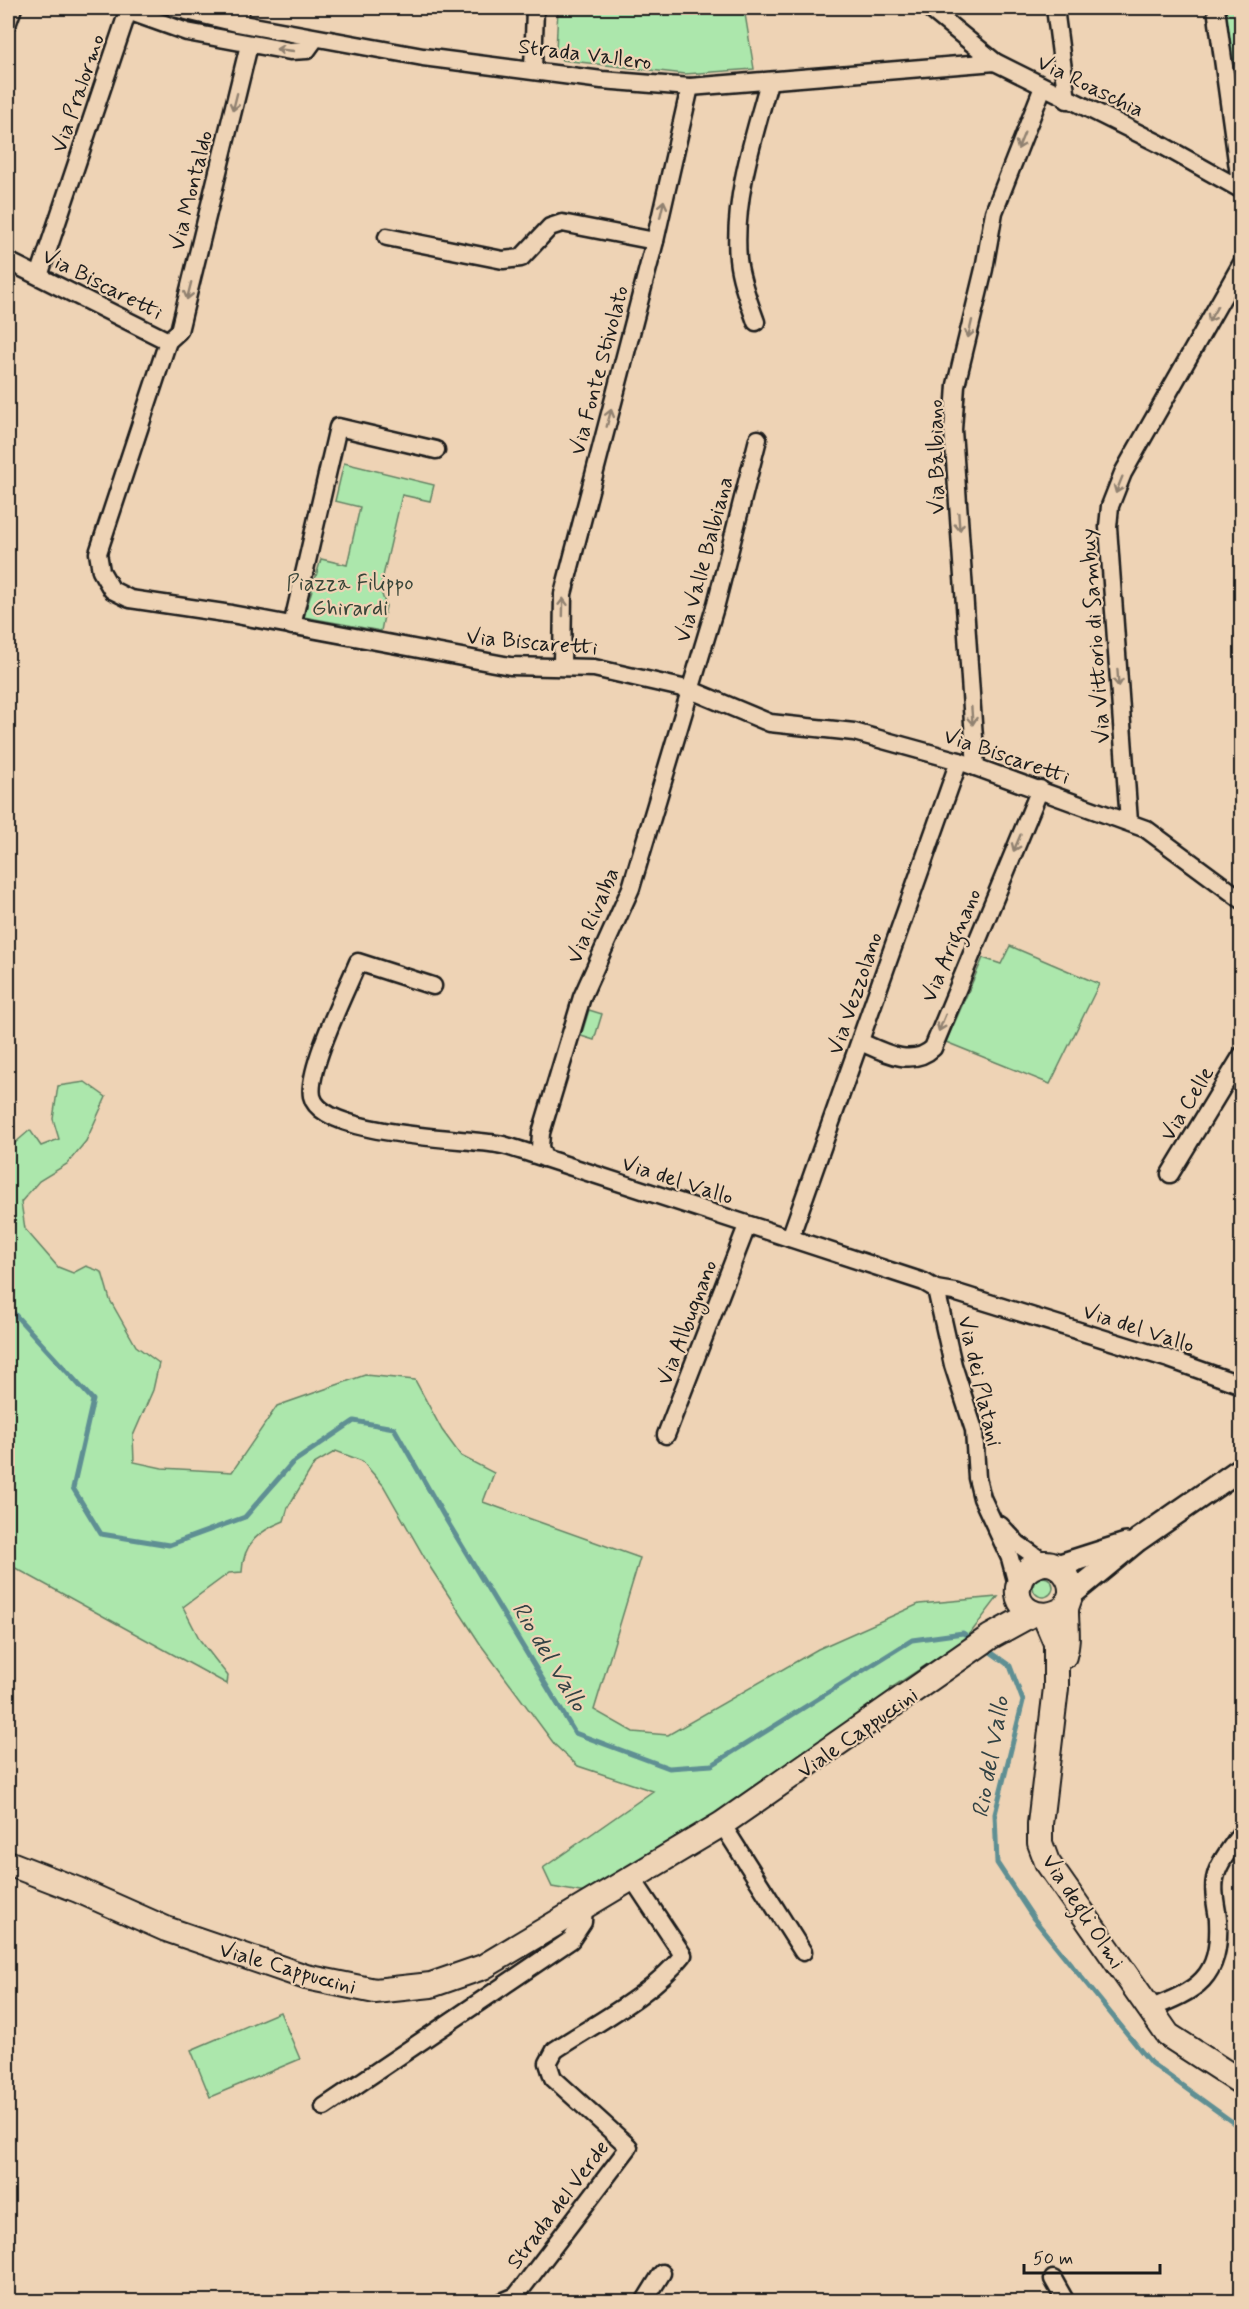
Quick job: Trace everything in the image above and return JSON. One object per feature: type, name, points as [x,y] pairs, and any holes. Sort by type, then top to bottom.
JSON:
[{"type":"main road","name":"Via degli Olmi","points":[[1051,1565],[1066,1573],[1071,1584],[1042,1603],[1056,1643],[1056,1688],[1040,1824],[1040,1843],[1047,1862],[1149,2009],[1174,2040],[1242,2083]]},
{"type":"main road","points":[[1042,1603],[1022,1575],[1032,1566],[1051,1565]]},
{"type":"main road","name":"Viale Cappuccini","points":[[8,1863],[78,1890],[166,1929],[306,1977],[375,1991],[431,1985],[483,1966],[722,1824],[966,1655],[1001,1627],[1042,1603]]},
{"type":"street","points":[[8,22],[13,8]]},
{"type":"street","name":"Strada Vallero","points":[[174,8],[239,15],[315,39],[423,57],[602,80],[690,87],[995,62]]},
{"type":"street","points":[[533,70],[535,8]]},
{"type":"street","name":"Via Roaschia","points":[[929,8],[995,62],[1067,100],[1158,143],[1241,190]]},
{"type":"street","points":[[1055,8],[1067,100]]},
{"type":"street","points":[[1216,8],[1241,190]]},
{"type":"street","name":"Via Pralormo","points":[[39,276],[128,11],[187,32],[249,45],[290,51],[307,50],[315,39]]},
{"type":"street","name":"Via Montaldo","points":[[168,341],[179,331],[249,45]]},
{"type":"street","points":[[756,322],[738,261],[739,209],[754,134],[769,82]]},
{"type":"street","name":"Via Fonte Stivolato","points":[[562,666],[563,594],[655,241],[690,87]]},
{"type":"street","name":"Via Balbiano","points":[[976,767],[953,430],[956,385],[997,200],[1043,87]]},
{"type":"street","points":[[387,237],[503,260],[521,258],[550,227],[562,223],[655,241]]},
{"type":"street","name":"Via Biscaretti","points":[[8,261],[168,341],[98,553],[101,571],[112,590],[130,599],[510,666],[594,668],[691,690],[770,723],[854,732],[959,761],[1129,822],[1166,841],[1242,900]]},
{"type":"street","name":"Via Vittorio di Sambuy","points":[[1129,822],[1108,535],[1110,507],[1123,473],[1242,263]]},
{"type":"street","points":[[292,626],[338,427],[436,450]]},
{"type":"street","name":"Via Valle Balbiana","points":[[691,690],[759,439]]},
{"type":"street","name":"Via Rivalba","points":[[544,1158],[540,1147],[541,1133],[576,1015],[594,967],[616,925],[631,888],[691,690]]},
{"type":"street","name":"Via Vezzolano","points":[[790,1239],[959,761]]},
{"type":"street","name":"Via Arignano","points":[[861,1042],[909,1058],[920,1057],[933,1048],[1040,789]]},
{"type":"street","name":"Via del Vallo","points":[[432,986],[358,962],[313,1073],[312,1098],[324,1114],[392,1134],[498,1144],[924,1282],[936,1290],[954,1293],[1169,1359],[1242,1385]]},
{"type":"street","name":"Via Celle","points":[[1170,1174],[1242,1055]]},
{"type":"street","name":"Via Albugnano","points":[[666,1435],[747,1226]]},
{"type":"street","name":"Via dei Platani","points":[[936,1290],[954,1365],[974,1430],[977,1478],[982,1498],[1010,1558],[1042,1603]]},
{"type":"street","name":"Viale Cappuccini","points":[[1042,1603],[1242,1468]]},
{"type":"street","name":"Via dei Platani","points":[[992,1516],[1018,1544],[1051,1565]]},
{"type":"street","name":"Viale Cappuccini","points":[[1051,1565],[1138,1540]]},
{"type":"street","points":[[722,1824],[803,1952]]},
{"type":"street","points":[[1149,2009],[1189,1993],[1206,1976],[1216,1946],[1218,1929],[1214,1880],[1242,1831]]},
{"type":"street","name":"Strada del Verde","points":[[502,2301],[516,2296],[629,2147],[553,2078],[548,2063],[555,2050],[650,1987],[672,1970],[683,1955],[632,1878]]},
{"type":"street","points":[[324,2107],[571,1940],[583,1922],[584,1905]]},
{"type":"street","points":[[644,2301],[662,2273]]},
{"type":"street","points":[[1053,2278],[1066,2301]]},
{"type":"green space","points":[[558,8],[744,8],[754,69],[685,74],[562,60],[556,51]]},
{"type":"green space","points":[[1225,8],[1241,8],[1241,113]]},
{"type":"green space","name":"Piazza Filippo Ghirardi","points":[[344,463],[434,485],[430,501],[402,495],[380,589],[386,606],[381,631],[304,617],[321,559],[347,565],[360,507],[335,501]]},
{"type":"green space","points":[[1010,946],[1099,984],[1050,1084],[946,1042],[983,958],[1001,964]]},
{"type":"green space","points":[[589,1010],[602,1014],[594,1040],[581,1036]]},
{"type":"green space","points":[[85,1082],[106,1097],[86,1141],[67,1164],[39,1181],[21,1202],[25,1229],[58,1267],[73,1273],[86,1266],[102,1272],[110,1300],[136,1346],[159,1363],[153,1390],[133,1436],[134,1462],[162,1468],[232,1472],[277,1406],[365,1375],[415,1380],[442,1430],[461,1456],[494,1473],[483,1502],[640,1558],[594,1710],[633,1732],[668,1735],[818,1649],[919,1604],[998,1597],[966,1639],[891,1688],[885,1703],[718,1815],[586,1893],[552,1887],[543,1868],[653,1791],[578,1766],[555,1745],[481,1645],[430,1567],[383,1485],[362,1461],[336,1451],[314,1464],[288,1507],[284,1521],[260,1534],[249,1546],[245,1553],[242,1572],[229,1573],[183,1607],[200,1640],[228,1676],[227,1684],[8,1564],[8,1149],[30,1130],[41,1146],[59,1139],[53,1119],[58,1086]]},
{"type":"green space","points":[[1043,1577],[1050,1580],[1053,1587],[1050,1594],[1043,1597],[1036,1594],[1033,1587],[1036,1580]]},
{"type":"green space","points":[[280,2012],[300,2059],[210,2097],[191,2050]]},
{"type":"waterway","name":"Rio del Vallo","points":[[8,1307],[93,1400],[73,1488],[101,1534],[169,1545],[245,1517],[292,1463],[354,1421],[394,1428],[444,1516],[575,1733],[669,1768],[712,1765],[912,1640],[963,1633],[975,1641]]},
{"type":"waterway","name":"Rio del Vallo","points":[[985,1648],[1010,1666],[1023,1701],[995,1814],[997,1863],[1034,1919],[1151,2063],[1242,2129]]}]
